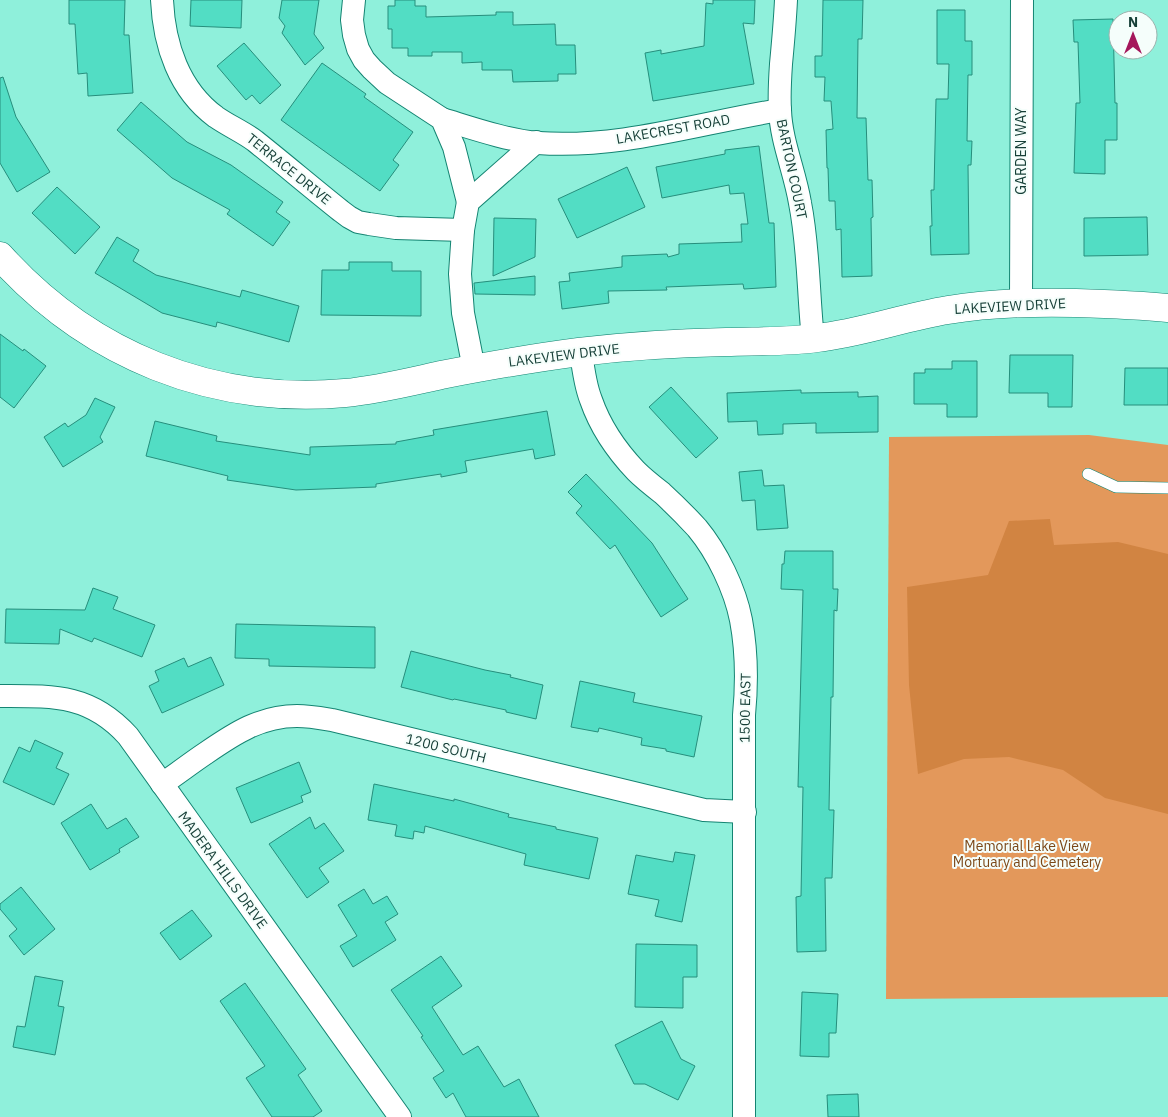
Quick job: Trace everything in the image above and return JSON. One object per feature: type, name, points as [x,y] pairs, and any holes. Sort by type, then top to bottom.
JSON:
[{"type":"street","name":"TERRACE DRIVE","points":[[162,0],[166,37],[180,74],[202,105],[216,117],[251,138],[349,218],[358,222],[396,228],[463,230]]},
{"type":"street","name":"LAKECREST ROAD","points":[[354,0],[352,20],[354,35],[358,49],[372,69],[387,82],[442,118],[506,137],[566,144],[634,138],[780,110]]},
{"type":"street","name":"BARTON COURT","points":[[786,0],[780,82],[780,110],[782,128],[794,171],[804,228],[813,339]]},
{"type":"street","name":"GARDEN WAY","points":[[1021,303],[1022,0]]},
{"type":"street","points":[[442,118],[454,147],[468,202],[461,254],[461,294],[474,369]]},
{"type":"street","points":[[468,202],[536,142]]},
{"type":"street","name":"LAKEVIEW DRIVE","points":[[0,256],[14,272],[49,304],[102,340],[150,364],[198,381],[224,388],[272,394],[338,394],[371,390],[499,364],[581,352],[683,344],[813,339],[844,335],[946,310],[977,306],[1021,303],[1121,304],[1168,308]]},
{"type":"street","name":"1500 EAST","points":[[581,352],[584,376],[591,400],[610,438],[622,456],[637,472],[664,495],[697,529],[724,572],[734,595],[741,619],[746,672],[744,715],[744,1117]]},
{"type":"street","name":"MADERA HILLS DRIVE","points":[[0,696],[59,697],[91,707],[117,724],[128,736],[400,1117]]},
{"type":"street","name":"1200 SOUTH","points":[[162,784],[230,736],[263,721],[297,716],[332,720],[704,810],[745,812]]},
{"type":"lane","points":[[1088,474],[1116,487],[1168,488]]},
{"type":"green space","name":"Memorial Lake View Mortuary and Cemetery","points":[[1089,435],[1168,445],[1168,997],[886,999],[889,437]]},
{"type":"shaded area","points":[[1050,519],[1054,545],[1118,542],[1168,554],[1168,814],[1105,798],[1063,770],[1009,757],[964,759],[918,774],[909,685],[907,587],[988,575],[1009,521]]},
{"type":"building","points":[[69,0],[125,0],[124,35],[129,35],[133,93],[88,96],[87,73],[78,74],[75,24],[69,24]]},
{"type":"building","points":[[191,0],[242,0],[241,28],[190,26]]},
{"type":"building","points":[[282,0],[319,0],[314,34],[324,48],[305,65],[282,33],[285,26],[279,18]]},
{"type":"building","points":[[395,0],[415,0],[415,6],[426,6],[426,17],[496,15],[496,12],[513,12],[513,25],[555,24],[556,45],[575,45],[576,74],[558,74],[558,81],[513,82],[512,70],[482,70],[482,62],[462,63],[462,52],[432,52],[432,56],[408,56],[408,48],[392,48],[392,29],[388,29],[388,6],[395,6]]},
{"type":"building","points":[[713,0],[755,0],[754,24],[743,23],[754,84],[653,101],[645,53],[661,50],[661,54],[704,46],[706,3],[713,4]]},
{"type":"building","points":[[823,0],[863,0],[862,39],[858,39],[857,118],[866,118],[868,180],[872,180],[872,276],[842,277],[841,229],[836,230],[835,201],[829,201],[826,130],[833,129],[831,101],[824,101],[825,77],[815,77],[815,56],[822,56]]},
{"type":"building","points":[[937,10],[965,10],[965,41],[972,41],[972,75],[968,75],[967,141],[972,141],[971,165],[968,165],[969,254],[931,255],[931,190],[934,190],[936,99],[948,99],[949,64],[937,64]]},
{"type":"building","points":[[1108,19],[1108,60],[1114,60],[1117,140],[1105,140],[1105,174],[1074,173],[1076,103],[1080,103],[1078,42],[1074,42],[1073,20]]},
{"type":"building","points":[[244,43],[281,85],[260,104],[252,95],[246,100],[217,66]]},
{"type":"building","points":[[322,63],[366,94],[364,97],[413,132],[393,160],[399,165],[380,191],[281,120]]},
{"type":"building","points":[[3,77],[16,117],[50,172],[17,192],[0,163],[0,78]]},
{"type":"building","points":[[141,102],[187,142],[231,165],[283,202],[276,212],[290,222],[273,246],[227,214],[230,210],[172,178],[117,130]]},
{"type":"building","points":[[759,146],[769,223],[774,223],[776,287],[744,289],[743,284],[666,287],[667,290],[608,291],[609,303],[562,309],[559,282],[570,281],[569,273],[622,267],[622,256],[667,254],[668,257],[679,254],[679,244],[742,242],[741,224],[748,224],[744,193],[730,194],[729,185],[662,198],[656,167],[725,154],[725,150]]},
{"type":"building","points":[[627,167],[645,207],[577,238],[558,199]]},
{"type":"building","points":[[57,187],[100,227],[75,254],[32,213]]},
{"type":"building","points":[[1147,217],[1148,255],[1084,256],[1084,218]]},
{"type":"building","points":[[494,218],[536,219],[535,257],[493,276]]},
{"type":"building","points":[[117,237],[139,250],[133,261],[156,275],[240,297],[242,290],[299,306],[289,342],[217,322],[216,327],[162,313],[95,273]]},
{"type":"building","points":[[349,262],[392,262],[392,271],[421,271],[421,316],[321,315],[322,270],[349,270]]},
{"type":"building","points":[[535,276],[535,295],[475,294],[474,283]]},
{"type":"building","points":[[0,334],[46,366],[14,408],[0,397]]},
{"type":"building","points":[[1010,355],[1073,355],[1072,407],[1048,407],[1048,393],[1009,393]]},
{"type":"building","points":[[952,361],[977,361],[977,417],[947,417],[947,404],[914,404],[914,373],[925,373],[925,369],[952,369]]},
{"type":"building","points":[[1125,368],[1168,368],[1168,405],[1124,405]]},
{"type":"building","points":[[671,387],[718,438],[696,458],[649,407]]},
{"type":"building","points":[[801,390],[801,393],[858,392],[858,397],[878,396],[878,432],[816,433],[816,423],[783,424],[783,434],[758,435],[757,421],[728,422],[727,393]]},
{"type":"building","points":[[95,398],[115,407],[100,437],[103,442],[63,467],[44,437],[65,423],[68,427],[86,415]]},
{"type":"building","points":[[547,411],[555,455],[535,459],[533,449],[465,461],[467,472],[441,477],[441,474],[376,484],[376,487],[296,490],[227,480],[228,476],[146,456],[155,421],[217,436],[216,441],[310,455],[310,447],[396,444],[396,442],[434,435],[433,430]]},
{"type":"building","points":[[762,470],[764,486],[784,485],[788,528],[757,530],[755,500],[742,501],[739,472]]},
{"type":"building","points":[[586,474],[652,543],[688,599],[661,617],[615,545],[610,549],[576,513],[582,506],[568,492]]},
{"type":"building","points":[[785,551],[833,551],[833,589],[838,589],[837,611],[834,610],[833,697],[831,697],[829,810],[834,810],[832,878],[825,878],[826,951],[797,952],[796,897],[801,896],[803,787],[798,787],[803,590],[781,589],[782,564],[784,564]]},
{"type":"building","points":[[93,588],[118,597],[113,609],[155,625],[142,657],[94,638],[92,642],[60,629],[59,644],[5,643],[6,609],[85,610]]},
{"type":"building","points":[[236,624],[375,627],[375,668],[269,666],[269,659],[235,658]]},
{"type":"building","points":[[411,651],[511,675],[510,677],[543,685],[536,719],[506,712],[506,710],[453,700],[401,687]]},
{"type":"building","points":[[211,657],[224,685],[162,713],[149,686],[159,681],[155,671],[184,658],[188,667]]},
{"type":"building","points":[[580,681],[635,693],[633,702],[702,716],[694,757],[666,751],[666,749],[641,745],[642,738],[599,728],[598,732],[571,727]]},
{"type":"building","points":[[35,740],[63,753],[56,768],[69,774],[54,805],[3,782],[19,747],[30,752]]},
{"type":"building","points":[[299,762],[311,792],[301,796],[303,802],[251,823],[236,788]]},
{"type":"building","points":[[374,784],[454,801],[454,799],[509,814],[508,817],[598,838],[589,879],[524,865],[526,854],[425,826],[424,833],[414,831],[413,839],[395,836],[397,825],[368,820]]},
{"type":"building","points":[[91,804],[107,829],[126,818],[139,837],[119,849],[120,852],[90,870],[61,823]]},
{"type":"building","points":[[310,817],[315,829],[324,823],[344,851],[319,868],[329,882],[307,898],[269,844]]},
{"type":"building","points":[[675,852],[695,855],[682,922],[655,916],[659,900],[628,894],[636,855],[673,862]]},
{"type":"building","points":[[21,887],[55,929],[24,955],[9,936],[17,929],[0,909],[0,904]]},
{"type":"building","points":[[364,889],[373,904],[387,896],[398,914],[385,922],[396,940],[353,967],[340,946],[357,936],[338,905]]},
{"type":"building","points":[[192,910],[212,936],[180,960],[160,933]]},
{"type":"building","points":[[636,944],[697,945],[697,977],[683,977],[683,1008],[635,1007]]},
{"type":"building","points":[[441,956],[462,986],[432,1007],[463,1055],[478,1046],[504,1087],[519,1079],[539,1117],[466,1117],[453,1093],[446,1098],[433,1078],[444,1071],[421,1037],[423,1036],[391,990]]},
{"type":"building","points":[[35,976],[63,981],[58,1006],[64,1007],[55,1055],[13,1047],[17,1026],[25,1027]]},
{"type":"building","points":[[245,983],[306,1069],[298,1075],[322,1111],[313,1117],[272,1117],[246,1078],[265,1066],[220,1001]]},
{"type":"building","points":[[802,992],[838,994],[836,1033],[829,1033],[829,1057],[800,1056]]},
{"type":"building","points":[[662,1021],[681,1059],[695,1066],[678,1100],[645,1084],[634,1084],[615,1045]]},
{"type":"building","points":[[858,1094],[859,1117],[828,1117],[827,1095]]}]
